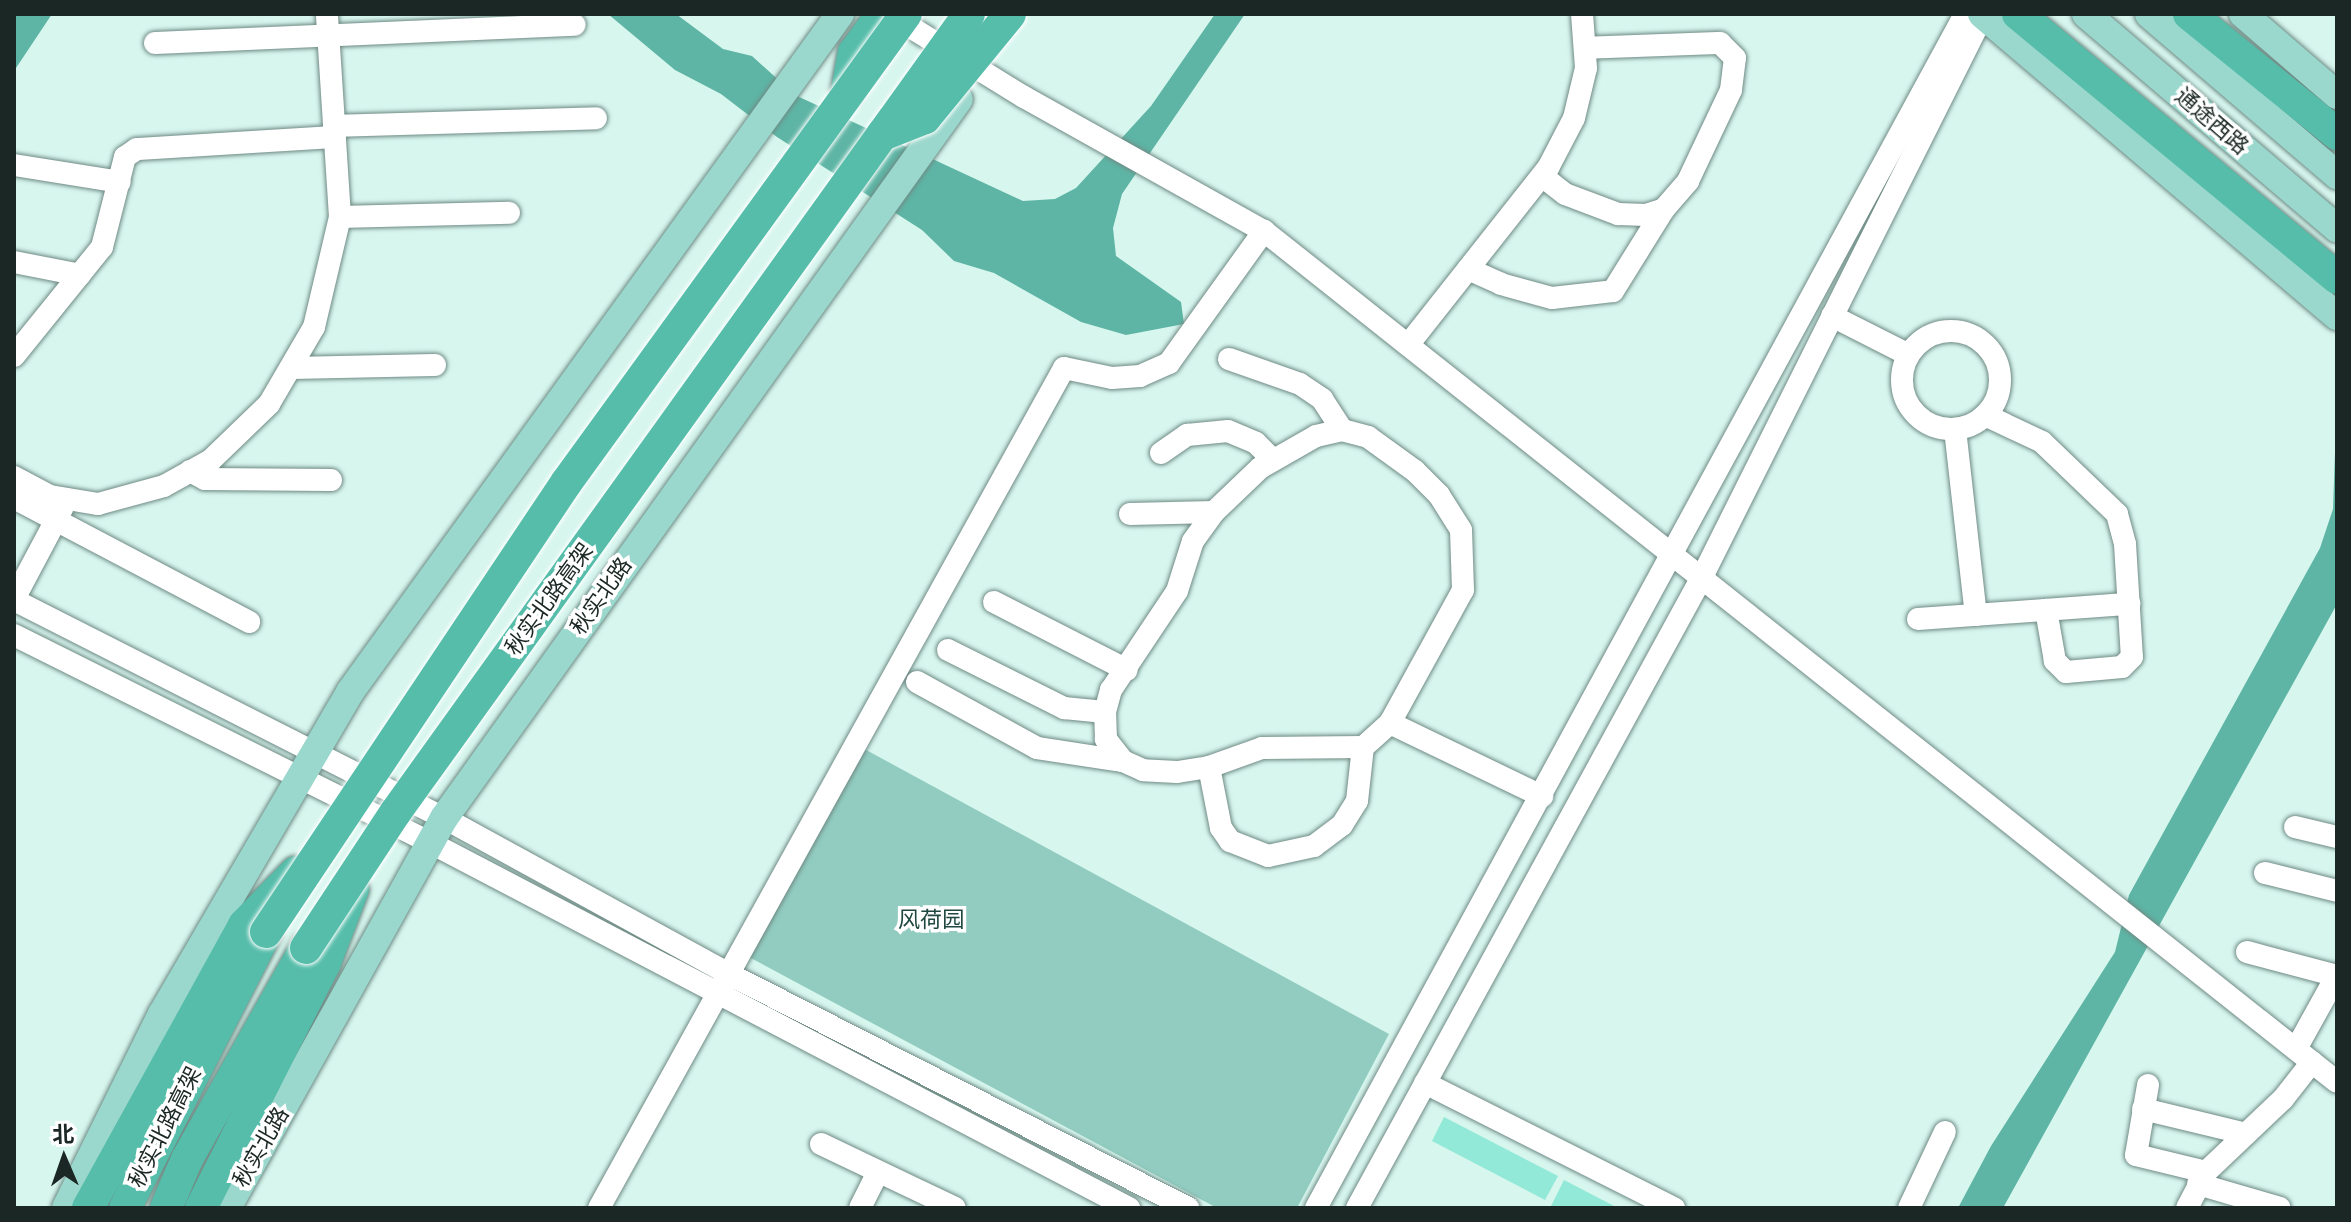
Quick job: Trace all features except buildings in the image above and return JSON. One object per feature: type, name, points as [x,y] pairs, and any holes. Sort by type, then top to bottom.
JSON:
[{"type":"highway","points":[[847,91],[854,53],[882,14]]},
{"type":"highway","name":"秋实北路高架","points":[[125,1208],[266,932],[566,483],[847,91],[906,14]]},
{"type":"highway","name":"秋实北路高架","points":[[166,1208],[187,1159],[306,948],[366,856],[969,14]]},
{"type":"highway","points":[[882,135],[925,118],[1010,14]]},
{"type":"highway","points":[[2018,14],[2331,298]]},
{"type":"highway","points":[[2189,14],[2337,134]]},
{"type":"highway","points":[[88,1208],[244,925],[327,840]]},
{"type":"highway","points":[[201,1208],[324,965],[366,856]]},
{"type":"main road","points":[[66,1208],[162,1014],[295,780],[350,692],[840,14]]},
{"type":"main road","name":"秋实北路","points":[[227,1208],[444,818],[904,170],[981,72],[1021,14]]},
{"type":"main road","points":[[1982,14],[2331,298]]},
{"type":"main road","name":"通途西路","points":[[2086,14],[2337,228]]},
{"type":"main road","name":"通途西路","points":[[2149,14],[2337,175]]},
{"type":"main road","points":[[2243,14],[2337,95]]},
{"type":"street","points":[[889,14],[981,72],[1264,231],[2337,1082]]},
{"type":"street","points":[[1408,345],[1542,176],[1574,118],[1586,68],[1582,14]]},
{"type":"street","points":[[1316,1208],[1675,554],[1965,14]]},
{"type":"street","points":[[1357,1208],[1702,577],[1982,14]]},
{"type":"street","points":[[14,477],[67,499],[98,504],[164,486],[211,460],[269,404],[314,327],[340,217],[328,25]]},
{"type":"street","points":[[155,43],[328,25],[575,25]]},
{"type":"street","points":[[1468,269],[1501,284],[1552,298],[1613,291],[1664,209],[1695,168],[1731,90],[1735,58],[1720,43],[1585,48]]},
{"type":"street","points":[[14,356],[102,247],[125,157],[150,144],[596,118]]},
{"type":"street","points":[[14,165],[120,182]]},
{"type":"street","points":[[1542,176],[1565,194],[1618,214],[1646,215],[1664,209]]},
{"type":"street","points":[[340,217],[509,213]]},
{"type":"street","points":[[599,1208],[725,972],[1064,368],[1112,378],[1140,376],[1169,363],[1264,231]]},
{"type":"street","points":[[14,262],[80,275]]},
{"type":"street","points":[[1832,316],[1909,355]]},
{"type":"street","points":[[1960,332],[1982,342],[1996,361],[2000,384],[1985,415],[1955,429],[1922,419],[1907,401],[1902,378],[1909,355],[1937,333],[1960,332]]},
{"type":"street","points":[[1229,359],[1300,384],[1322,399],[1342,430]]},
{"type":"street","points":[[291,368],[435,365]]},
{"type":"street","points":[[1985,415],[2042,442],[2117,514],[2129,604],[2132,657],[2122,667],[2066,672],[2055,661],[2046,610]]},
{"type":"street","points":[[1955,429],[1976,615]]},
{"type":"street","points":[[917,682],[1037,748],[1123,761],[1143,770],[1209,767],[1262,748],[1363,747],[1390,723],[1463,590],[1461,530],[1439,495],[1415,471],[1368,437],[1342,430],[1316,436],[1273,460],[1214,512],[1181,565],[1177,591],[1111,690],[1105,712],[1106,739],[1123,761]]},
{"type":"street","points":[[1161,453],[1187,435],[1228,431],[1256,443],[1273,460]]},
{"type":"street","points":[[190,471],[205,479],[331,480]]},
{"type":"street","points":[[14,498],[249,622]]},
{"type":"street","points":[[67,499],[14,599],[444,818],[725,972],[1188,1208]]},
{"type":"street","points":[[1130,514],[1214,512]]},
{"type":"street","points":[[994,602],[1127,670]]},
{"type":"street","points":[[1918,619],[2129,604]]},
{"type":"street","points":[[14,635],[295,780],[431,843],[714,995],[1129,1208]]},
{"type":"street","points":[[948,650],[1064,708],[1105,712]]},
{"type":"street","points":[[1390,723],[1542,796]]},
{"type":"street","points":[[1209,767],[1221,828],[1230,841],[1268,856],[1314,846],[1342,825],[1357,801],[1363,747]]},
{"type":"street","points":[[2295,827],[2337,837]]},
{"type":"street","points":[[2265,873],[2337,891]]},
{"type":"street","points":[[2187,1208],[2202,1178],[2246,1134],[2304,1056],[2337,975],[2247,952]]},
{"type":"street","points":[[1425,1083],[1674,1208]]},
{"type":"street","points":[[2148,1085],[2136,1155],[2280,1208]]},
{"type":"street","points":[[2143,1109],[2246,1134]]},
{"type":"street","points":[[1909,1208],[1945,1132]]},
{"type":"street","points":[[821,1144],[955,1208]]},
{"type":"street","points":[[860,1208],[878,1172]]},
{"type":"green space","name":"风荷园","points":[[857,745],[1389,1034],[1297,1208],[1217,1208],[747,956]]},
{"type":"shaded area","points":[[14,14],[52,14],[14,71]]},
{"type":"shaded area","points":[[608,14],[676,14],[723,49],[752,56],[795,95],[1023,201],[1055,199],[1076,188],[1151,106],[1215,14],[1245,14],[1122,194],[1113,228],[1116,256],[1181,302],[1184,324],[1126,335],[1081,322],[994,273],[954,261],[922,230],[777,137],[721,94],[675,70]]},
{"type":"shaded area","points":[[2337,396],[2337,604],[2003,1208],[1958,1208],[1991,1146],[2115,952],[2129,895],[2320,548],[2333,509]]}]
